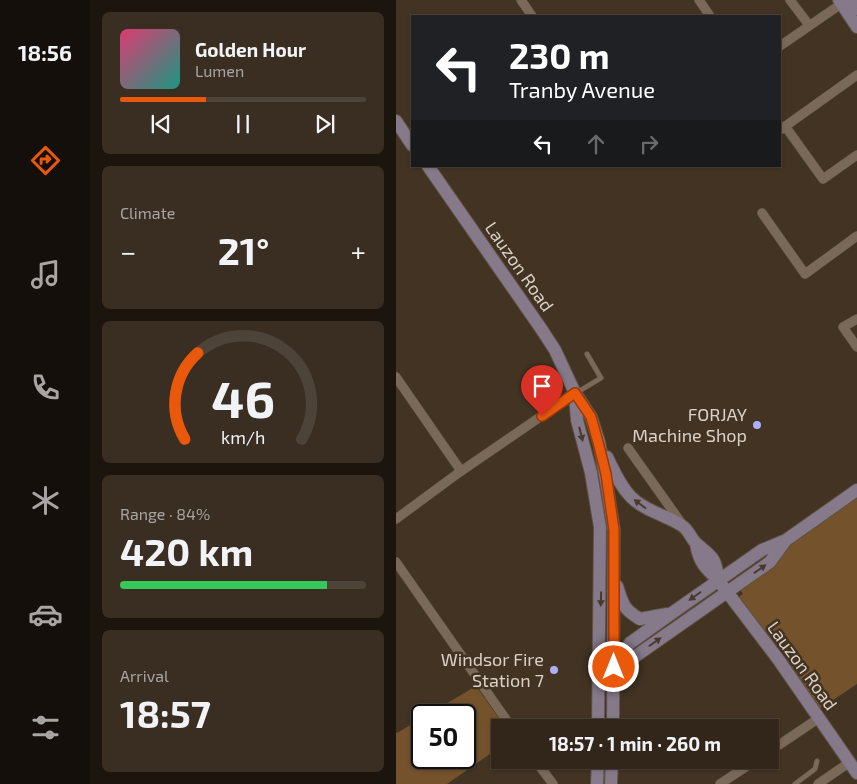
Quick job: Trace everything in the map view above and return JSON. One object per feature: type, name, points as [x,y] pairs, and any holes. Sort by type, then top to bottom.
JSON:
[{"type":"main road","points":[[844,1],[857,9]]},
{"type":"main road","points":[[844,1],[857,27]]},
{"type":"main road","points":[[396,121],[411,143]]},
{"type":"main road","name":"Lauzon Road","points":[[429,167],[542,330],[575,393]]},
{"type":"main road","points":[[575,393],[591,417],[606,474],[614,530],[612,719]]},
{"type":"main road","points":[[575,393],[577,420],[591,473],[600,527],[598,719]]},
{"type":"main road","points":[[598,442],[622,485],[631,497],[648,510],[683,526]]},
{"type":"main road","points":[[614,667],[630,643],[762,550],[786,540],[857,490]]},
{"type":"main road","name":"Lauzon Road","points":[[683,526],[696,544],[708,552],[717,564],[718,580],[778,659],[853,767]]},
{"type":"main road","points":[[600,667],[614,667],[630,660],[770,562],[786,540]]},
{"type":"main road","points":[[614,576],[623,605],[629,612],[640,619],[672,613]]},
{"type":"main road","points":[[598,769],[598,784]]},
{"type":"main road","points":[[611,784],[612,769]]},
{"type":"street","points":[[521,0],[531,15]]},
{"type":"street","points":[[699,0],[709,15]]},
{"type":"street","points":[[790,0],[809,25]]},
{"type":"street","points":[[781,45],[844,1]]},
{"type":"street","points":[[857,75],[782,128],[823,179],[857,155]]},
{"type":"street","points":[[762,213],[805,274],[857,236]]},
{"type":"street","points":[[857,319],[843,328],[857,347]]},
{"type":"street","points":[[396,377],[461,471]]},
{"type":"street","points":[[396,519],[461,471],[575,393]]},
{"type":"street","name":"Lauzon Road","points":[[628,448],[683,526]]},
{"type":"street","points":[[396,562],[506,719]]},
{"type":"street","points":[[779,745],[819,718]]},
{"type":"street","points":[[818,784],[853,767]]},
{"type":"street","points":[[542,769],[553,784]]},
{"type":"street","points":[[720,784],[742,769]]},
{"type":"lane","points":[[575,393],[601,378],[587,354]]},
{"type":"lane","points":[[794,784],[815,770],[817,761]]},
{"type":"shaded area","points":[[857,490],[857,684],[815,712],[733,601],[743,594],[737,585],[786,540]]},
{"type":"shaded area","points":[[476,686],[499,719],[491,719],[491,753],[476,764],[476,704],[446,704]]},
{"type":"shaded area","points":[[411,725],[411,769],[468,769],[447,784],[396,784],[397,733]]},
{"type":"place","name":"FORJAY Machine Shop","points":[[757,425]]},
{"type":"place","name":"Windsor Fire Station 7","points":[[554,670]]},
{"type":"route","points":[[542,416],[575,393],[591,417],[606,474],[614,530],[614,667]]}]
